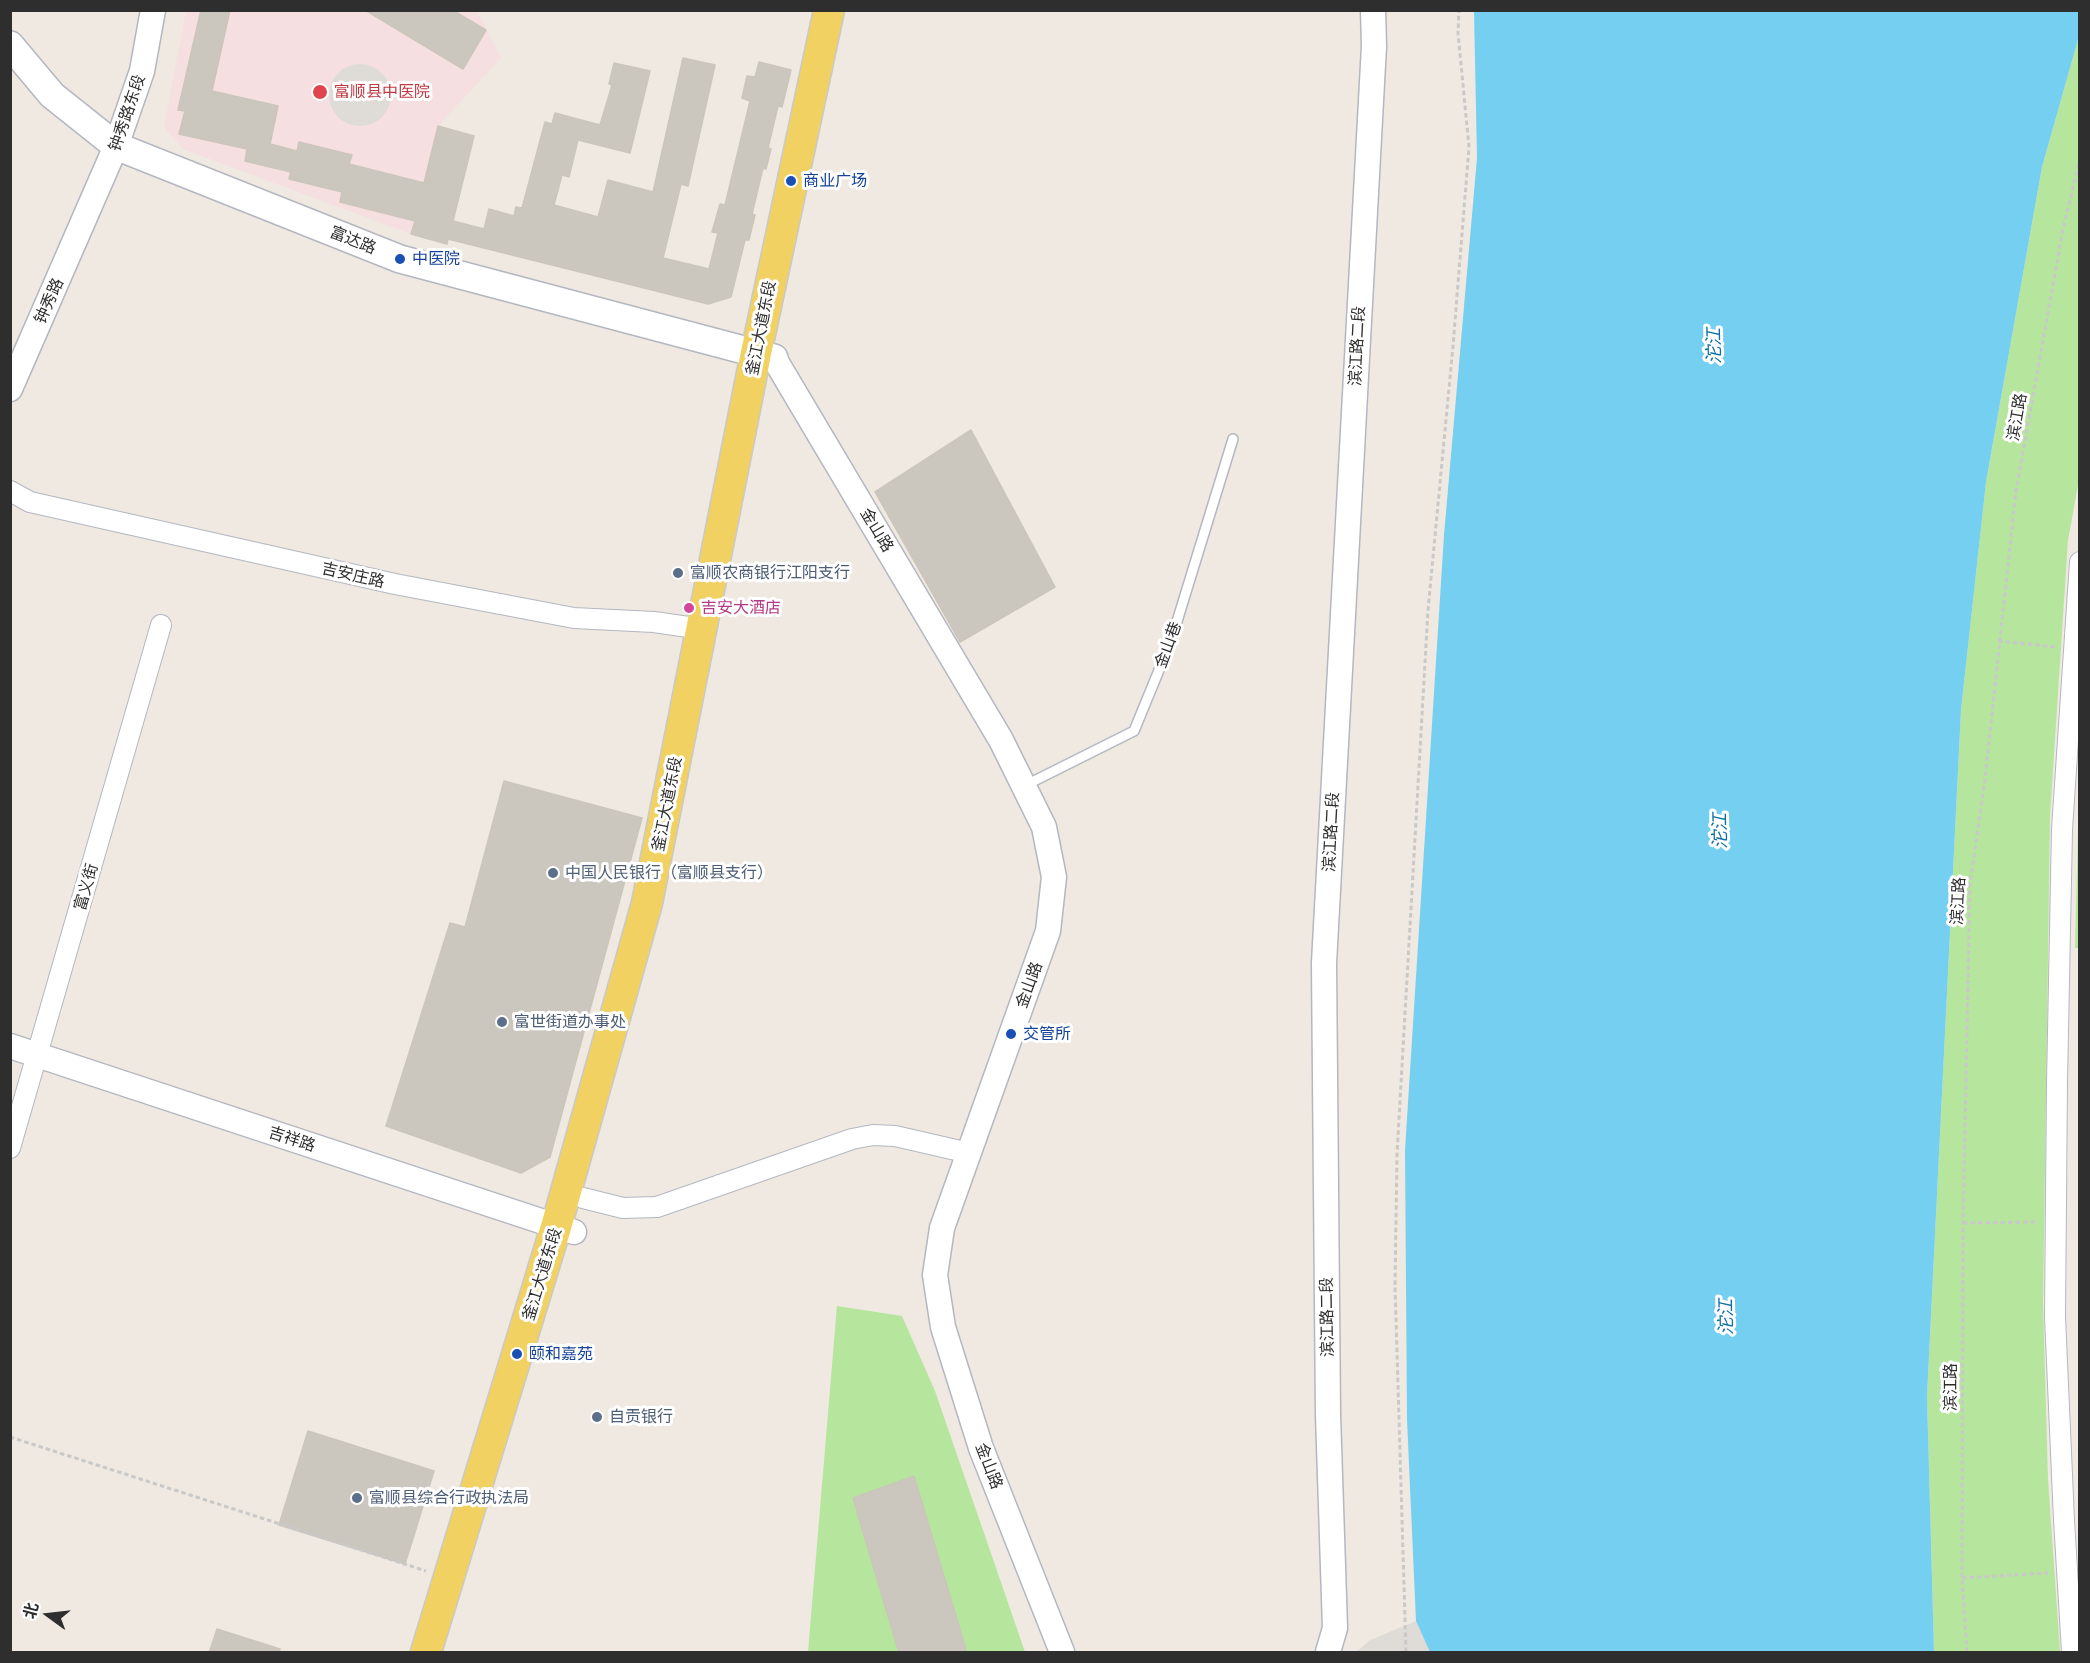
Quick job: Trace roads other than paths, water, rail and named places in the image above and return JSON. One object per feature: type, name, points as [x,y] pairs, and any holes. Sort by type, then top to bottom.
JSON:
[{"type":"main road","name":"釜江大道东段","points":[[426,1653],[448,1579],[565,1229],[583,1198],[663,906],[829,10]]},
{"type":"main road","name":"釜江大道东段","points":[[445,1653],[565,1229],[647,903],[702,629],[844,10]]},
{"type":"main road","name":"富达路","points":[[10,45],[52,95],[116,146],[400,259],[765,355]]},
{"type":"street","name":"钟秀路东段","points":[[88,212],[116,146],[142,71],[153,10]]},
{"type":"street","name":"滨江路二段","points":[[1329,1653],[1335,1628],[1328,1415],[1324,963],[1373,70],[1372,10]]},
{"type":"street","name":"钟秀路","points":[[10,389],[88,212]]},
{"type":"street","name":"金山路","points":[[765,355],[1000,740],[1044,826],[1054,877],[1048,931],[942,1228],[935,1275],[943,1327],[981,1448],[1062,1653]]},
{"type":"street","name":"吉安庄路","points":[[10,490],[30,502],[395,584],[574,618],[654,622],[702,629]]},
{"type":"street","points":[[2072,1653],[2055,1317],[2062,829],[2079,562]]},
{"type":"street","name":"富义街","points":[[10,1148],[161,625]]},
{"type":"street","name":"吉祥路","points":[[10,1046],[565,1229]]},
{"type":"street","points":[[583,1198],[623,1208],[657,1207],[852,1138],[873,1134],[894,1136],[969,1153]]},
{"type":"lane","name":"金山巷","points":[[1024,786],[1134,731],[1171,641],[1233,439]]},
{"type":"water","name":"沱江","points":[[1474,11],[2079,11],[2079,36],[2042,167],[1986,482],[1961,710],[1927,1396],[1934,1652],[1430,1652],[1416,1621],[1407,1419],[1405,1150],[1444,535],[1477,158]]},
{"type":"place","name":"富顺县中医院","points":[[320,92]]},
{"type":"place","name":"商业广场","points":[[791,181]]},
{"type":"place","name":"中医院","points":[[400,259]]},
{"type":"place","name":"富顺农商银行江阳支行","points":[[678,573]]},
{"type":"place","name":"吉安大酒店","points":[[689,608]]},
{"type":"place","name":"中国人民银行（富顺县支行）","points":[[553,873]]},
{"type":"place","name":"富世街道办事处","points":[[502,1022]]},
{"type":"place","name":"交管所","points":[[1011,1034]]},
{"type":"place","name":"颐和嘉苑","points":[[517,1354]]},
{"type":"place","name":"自贡银行","points":[[597,1417]]},
{"type":"place","name":"富顺县综合行政执法局","points":[[357,1498]]}]
